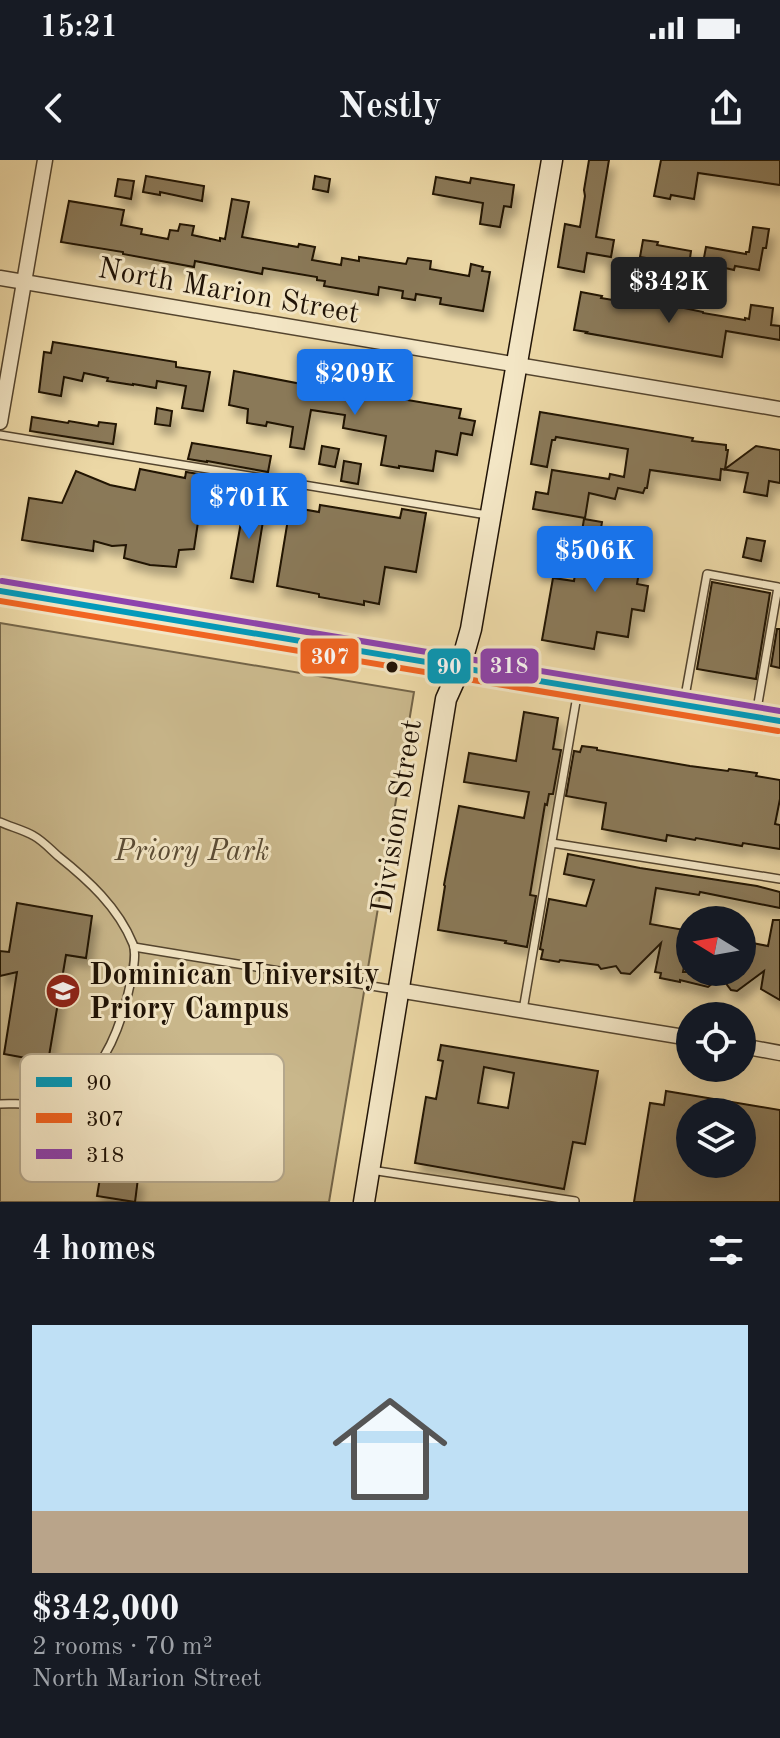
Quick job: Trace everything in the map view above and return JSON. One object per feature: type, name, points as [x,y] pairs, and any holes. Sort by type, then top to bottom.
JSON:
[{"type":"main road","points":[[0,591],[780,721]]},
{"type":"street","points":[[0,422],[45,160]]},
{"type":"street","name":"Division Street","points":[[364,1202],[446,699],[460,668],[471,629],[552,160]]},
{"type":"street","name":"North Marion Street","points":[[0,278],[780,409]]},
{"type":"street","points":[[398,990],[676,1036]]},
{"type":"street","points":[[756,1049],[780,1053]]},
{"type":"lane","points":[[0,435],[491,515]]},
{"type":"lane","points":[[683,705],[707,574],[778,587],[756,717]]},
{"type":"lane","points":[[523,1010],[578,687]]},
{"type":"lane","points":[[0,822],[33,835],[90,881],[120,920],[134,947],[126,1003],[106,1054]]},
{"type":"lane","points":[[552,843],[780,879]]},
{"type":"lane","points":[[134,947],[398,990]]},
{"type":"lane","points":[[0,1104],[20,1103]]},
{"type":"lane","points":[[369,1170],[575,1201]]},
{"type":"green space","name":"Priory Park","points":[[0,623],[414,692],[329,1202],[0,1202]]},
{"type":"building","points":[[589,160],[609,160],[596,237],[614,240],[611,257],[587,253],[584,272],[558,267],[565,224],[580,227]]},
{"type":"building","points":[[661,160],[780,160],[780,185],[698,173],[694,199],[654,196]]},
{"type":"building","points":[[146,176],[204,186],[202,201],[160,192],[160,195],[143,192]]},
{"type":"building","points":[[315,176],[330,179],[328,192],[313,189]]},
{"type":"building","points":[[436,177],[470,183],[471,178],[514,185],[511,207],[504,206],[500,227],[480,224],[483,203],[433,194]]},
{"type":"building","points":[[118,179],[134,181],[131,199],[115,196]]},
{"type":"building","points":[[232,199],[249,202],[242,237],[315,247],[312,260],[341,265],[342,258],[359,261],[359,257],[406,264],[408,258],[431,261],[430,269],[469,276],[471,264],[483,267],[482,271],[490,272],[483,311],[440,304],[441,298],[416,294],[415,300],[402,298],[403,291],[379,287],[378,295],[324,286],[325,281],[317,280],[317,277],[263,268],[262,274],[195,261],[194,267],[61,242],[69,201],[124,210],[121,225],[142,229],[141,234],[168,239],[170,230],[178,231],[180,224],[194,226],[192,235],[220,241],[220,238],[225,239]]},
{"type":"building","points":[[753,227],[769,229],[759,270],[735,266],[734,270],[703,263],[706,247],[749,252]]},
{"type":"building","points":[[643,240],[691,251],[689,265],[640,257]]},
{"type":"building","points":[[581,292],[642,305],[684,308],[745,320],[749,319],[751,305],[773,308],[771,325],[780,326],[780,340],[726,331],[722,357],[586,333],[574,330]]},
{"type":"building","points":[[53,342],[176,362],[176,367],[210,372],[203,411],[182,408],[186,386],[157,381],[156,388],[107,381],[108,378],[84,373],[82,381],[64,377],[61,396],[39,392],[44,352],[51,353]]},
{"type":"building","points":[[234,371],[461,409],[459,418],[475,421],[472,435],[461,433],[457,455],[436,451],[433,471],[399,468],[381,465],[386,436],[343,428],[345,415],[311,410],[304,449],[290,447],[293,427],[267,422],[266,426],[247,423],[248,409],[229,405]]},
{"type":"building","points":[[157,408],[172,411],[170,426],[155,424]]},
{"type":"building","points":[[540,412],[726,445],[725,469],[756,446],[780,450],[780,483],[769,481],[767,496],[744,492],[748,473],[721,469],[720,480],[650,470],[643,493],[618,488],[615,499],[589,493],[585,518],[533,509],[536,492],[548,494],[552,470],[609,479],[610,474],[624,477],[628,449],[556,437],[552,440],[547,467],[531,464]]},
{"type":"building","points":[[32,417],[98,426],[99,422],[116,424],[113,444],[30,431]]},
{"type":"building","points":[[192,443],[271,456],[268,472],[188,459]]},
{"type":"building","points":[[322,446],[339,449],[335,467],[319,464]]},
{"type":"building","points":[[344,461],[361,464],[358,484],[341,481]]},
{"type":"building","points":[[140,469],[185,478],[186,472],[205,475],[194,549],[179,550],[176,567],[150,565],[124,558],[126,545],[112,546],[94,541],[93,551],[22,540],[29,498],[62,503],[76,471],[110,485],[135,490]]},
{"type":"building","points":[[245,500],[266,503],[253,582],[231,578]]},
{"type":"building","points":[[320,505],[400,518],[402,509],[426,513],[416,572],[385,567],[379,604],[364,601],[364,605],[277,586],[290,507],[319,512]]},
{"type":"building","points":[[584,519],[602,522],[598,547],[642,554],[637,584],[648,586],[644,611],[632,609],[628,637],[597,632],[594,649],[542,640],[553,578],[574,581]]},
{"type":"building","points":[[747,538],[765,541],[761,561],[743,557]]},
{"type":"building","points":[[712,582],[770,593],[756,679],[697,669]]},
{"type":"building","points":[[777,629],[780,629],[780,668],[771,666]]},
{"type":"building","points":[[524,712],[558,718],[553,749],[561,750],[553,794],[549,794],[545,804],[530,895],[536,896],[527,947],[438,930],[459,806],[524,818],[529,792],[464,782],[469,753],[516,761]]},
{"type":"building","points":[[582,746],[690,766],[757,773],[756,776],[780,780],[775,824],[780,825],[780,849],[667,835],[666,841],[602,829],[606,803],[566,796],[574,751],[580,752]]},
{"type":"building","points":[[568,854],[757,886],[780,892],[780,908],[700,892],[699,895],[656,888],[650,924],[676,929],[676,981],[660,978],[661,973],[655,972],[661,943],[630,974],[621,973],[616,966],[601,969],[598,965],[541,959],[549,899],[586,906],[594,880],[564,874]]},
{"type":"building","points":[[17,903],[92,916],[86,958],[66,955],[49,1054],[20,1054],[20,1057],[4,1054],[17,972],[0,976],[0,951],[9,952]]},
{"type":"building","points":[[773,920],[780,920],[780,1000],[761,989],[764,971],[756,977],[756,944],[768,946]]},
{"type":"building","points":[[728,986],[744,986],[737,991]]},
{"type":"building","points":[[441,1045],[598,1071],[585,1144],[573,1142],[564,1189],[415,1163],[426,1097],[436,1099],[443,1061],[438,1060]],"holes":[[[484,1067],[514,1073],[508,1108],[478,1103]]]},
{"type":"building","points":[[666,1091],[708,1098],[676,1098],[676,1178],[756,1178],[756,1106],[780,1110],[780,1202],[634,1202],[650,1103],[664,1105]]},
{"type":"building","points":[[99,1182],[138,1182],[135,1202],[97,1196]]},
{"type":"transit line","name":"318","points":[[2,581],[780,711]]},
{"type":"transit line","name":"90","points":[[0,591],[780,721]]},
{"type":"transit line","name":"307","points":[[0,601],[778,731]]},
{"type":"place","name":"Dominican University Priory Campus","points":[[63,991]]}]
